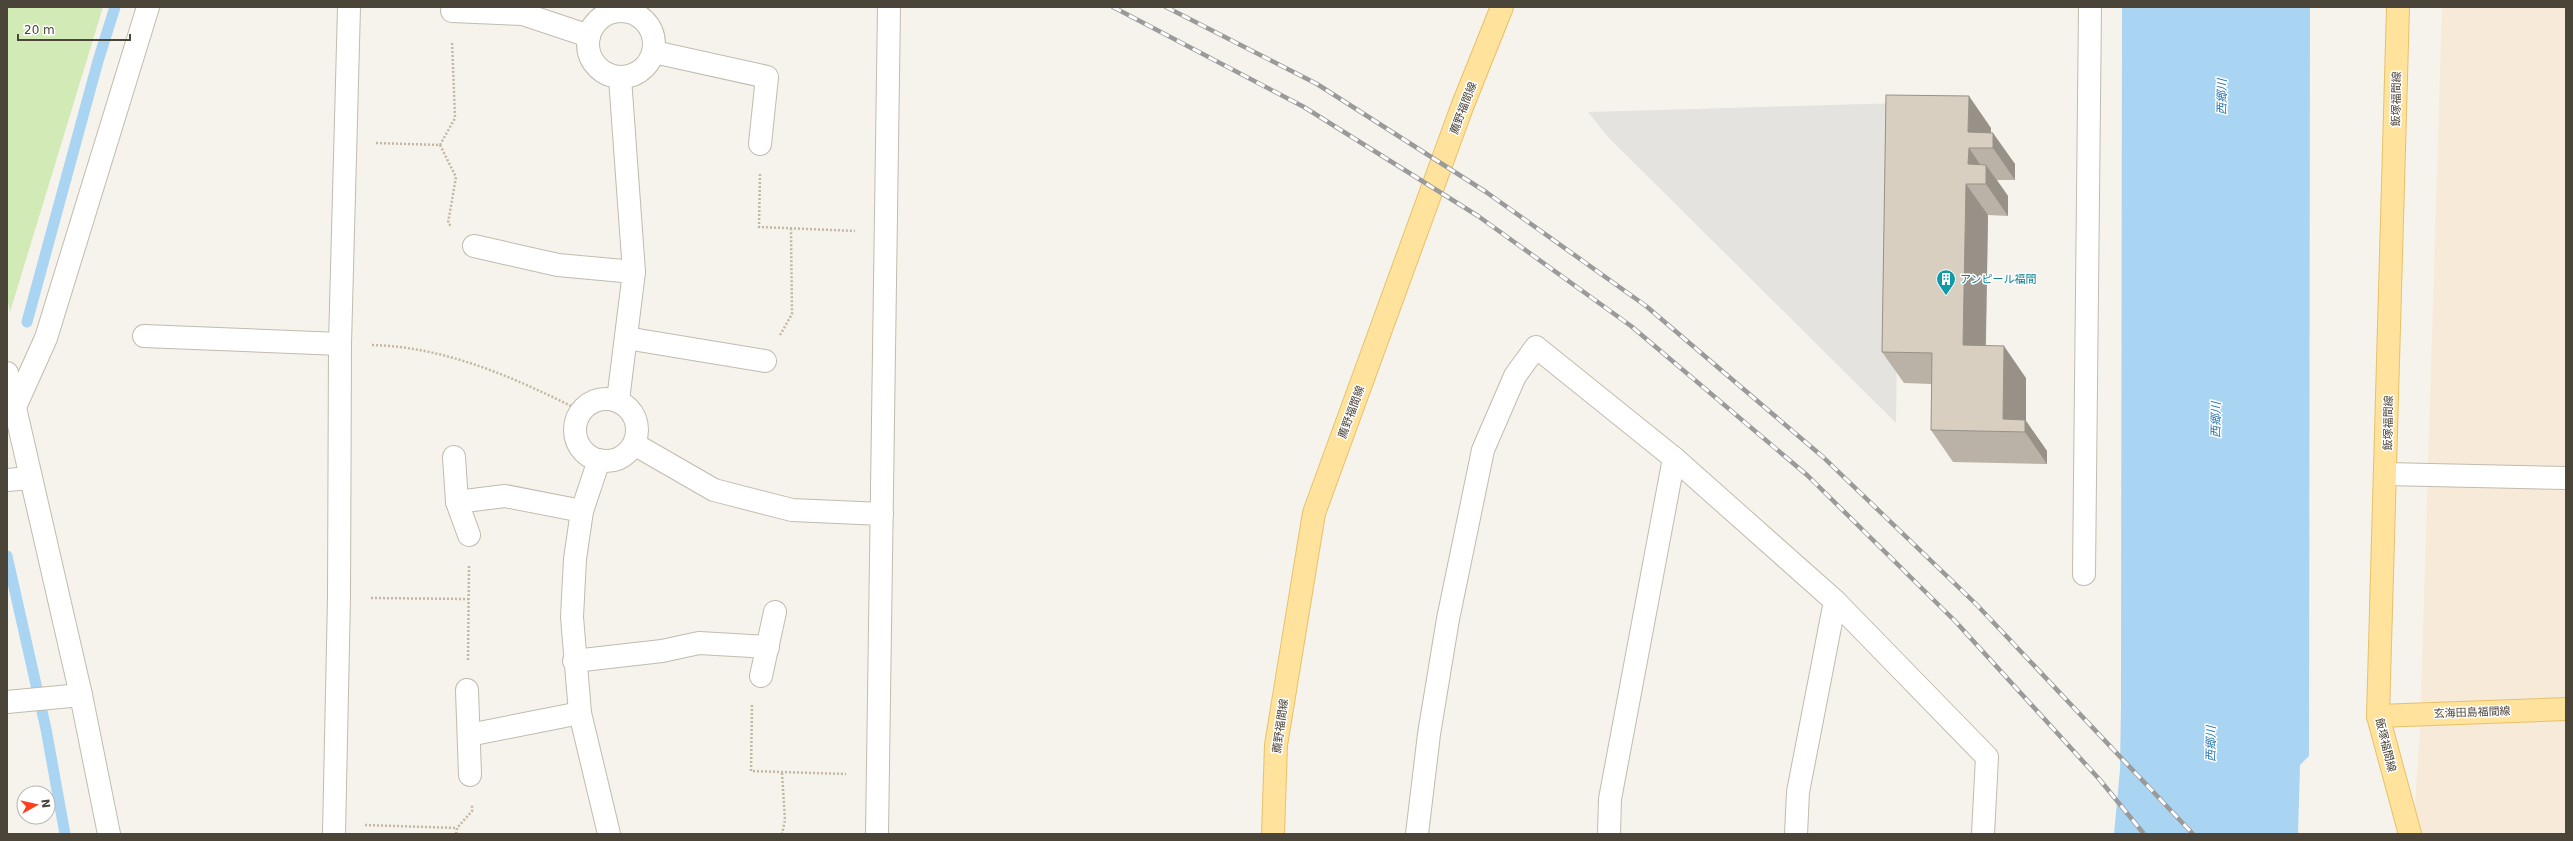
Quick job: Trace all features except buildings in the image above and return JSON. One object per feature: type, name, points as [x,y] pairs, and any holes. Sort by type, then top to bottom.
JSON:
[{"type":"main road","name":"薦野福間線","points":[[1273,834],[1276,746],[1314,513],[1462,107],[1502,7]]},
{"type":"main road","name":"飯塚福間線","points":[[2398,7],[2378,716],[2410,834]]},
{"type":"main road","name":"玄海田島福間線","points":[[2378,716],[2566,709]]},
{"type":"street","points":[[15,407],[46,338],[148,7]]},
{"type":"street","points":[[334,829],[339,597],[340,344],[349,7]]},
{"type":"street","points":[[877,834],[889,7]]},
{"type":"street","points":[[2084,574],[2090,7]]},
{"type":"street","points":[[623,10],[635,13],[648,24],[655,40],[654,52],[651,61],[638,74],[620,78],[608,75],[598,69],[588,48],[589,36],[593,26],[601,17],[612,12],[623,10]]},
{"type":"street","points":[[452,11],[523,14],[589,36]]},
{"type":"street","points":[[654,52],[767,78],[760,144]]},
{"type":"street","points":[[618,400],[634,272],[620,78]]},
{"type":"street","points":[[474,246],[558,265],[634,272]]},
{"type":"street","points":[[144,336],[340,344]]},
{"type":"street","points":[[626,338],[765,362]]},
{"type":"street","points":[[1417,834],[1429,734],[1448,618],[1483,450],[1515,376],[1536,347],[1674,458],[1835,601],[1987,757],[1983,834]]},
{"type":"street","points":[[7,374],[81,695],[110,834]]},
{"type":"street","points":[[598,399],[618,400],[627,406],[633,415],[637,435],[634,444],[619,459],[599,460],[583,452],[578,444],[575,427],[581,411],[598,399]]},
{"type":"street","points":[[634,444],[714,490],[792,510],[882,514]]},
{"type":"street","points":[[454,457],[457,502],[469,535]]},
{"type":"street","points":[[1609,834],[1610,799],[1674,458]]},
{"type":"street","points":[[599,460],[582,511],[574,559],[572,617],[574,660],[580,713],[609,834]]},
{"type":"street","points":[[2386,474],[2566,478]]},
{"type":"street","points":[[7,480],[31,478]]},
{"type":"street","points":[[457,502],[505,496],[582,511]]},
{"type":"street","points":[[1796,834],[1798,792],[1835,601]]},
{"type":"street","points":[[761,676],[775,612]]},
{"type":"street","points":[[574,660],[662,651],[699,644],[768,647]]},
{"type":"street","points":[[467,690],[470,775]]},
{"type":"street","points":[[7,702],[81,695]]},
{"type":"street","points":[[469,735],[580,713]]},
{"type":"path","points":[[440,145],[455,118],[452,11]]},
{"type":"path","points":[[346,142],[440,145]]},
{"type":"path","points":[[760,144],[759,227],[885,231]]},
{"type":"path","points":[[440,145],[456,177],[448,224],[474,246]]},
{"type":"path","points":[[765,362],[792,314],[791,229]]},
{"type":"path","points":[[340,344],[383,345],[444,354],[521,381],[581,411]]},
{"type":"path","points":[[467,690],[469,535]]},
{"type":"path","points":[[339,597],[468,599]]},
{"type":"path","points":[[761,676],[752,694],[751,770],[878,775]]},
{"type":"path","points":[[782,772],[785,820],[782,834]]},
{"type":"path","points":[[334,829],[456,828]]},
{"type":"shaded area","points":[[2442,7],[2566,7],[2566,834],[2413,834],[2420,729]]},
{"type":"shaded area","points":[[1900,103],[1896,423],[1607,136],[1588,112]]},
{"type":"green space","points":[[7,7],[103,7],[10,312],[7,297]]},
{"type":"water","name":"西郷川","points":[[2122,7],[2310,7],[2309,756],[2300,765],[2298,834],[2114,834],[2120,770],[2121,704]]},
{"type":"waterway","points":[[27,322],[98,61],[115,7]]},
{"type":"waterway","points":[[7,556],[46,729],[65,834]]},
{"type":"railway","points":[[1113,7],[1304,107],[1478,216],[1631,326],[1807,475],[1955,621],[2100,780],[2144,834]]},
{"type":"railway","points":[[1166,7],[1317,84],[1486,192],[1646,306],[1823,457],[1976,604],[2193,834]]},
{"type":"place","name":"アンピール福間","points":[[1946,296]]}]
